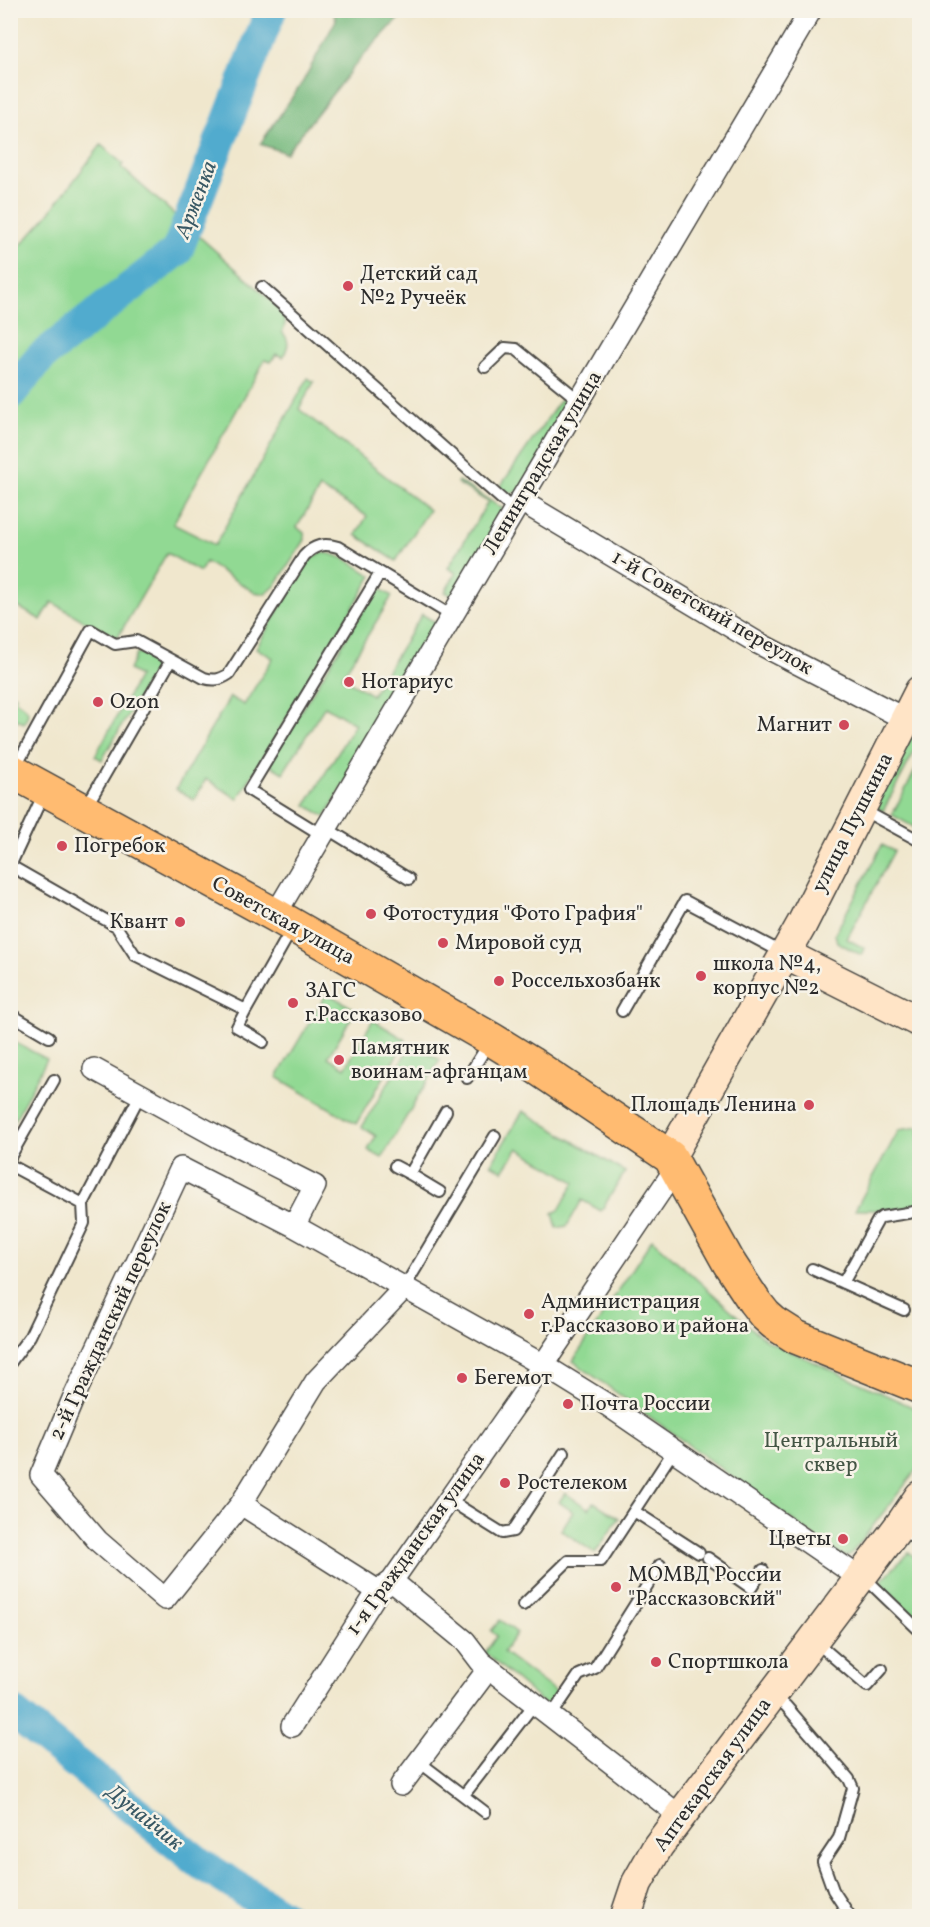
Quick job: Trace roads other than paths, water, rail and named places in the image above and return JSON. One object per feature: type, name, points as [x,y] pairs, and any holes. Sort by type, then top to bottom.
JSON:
[{"type":"main road","name":"Советская улица","points":[[12,771],[284,920],[491,1039],[642,1137],[673,1162]]},
{"type":"main road","name":"Советская улица","points":[[586,1100],[642,1137]]},
{"type":"main road","points":[[673,1162],[729,1263],[754,1301],[774,1323],[796,1337],[920,1387]]},
{"type":"street","name":"Ленинградская улица","points":[[284,920],[324,831],[811,10]]},
{"type":"street","name":"1-й Советский переулок","points":[[518,506],[758,643],[905,719]]},
{"type":"street","name":"улица Пушкина","points":[[785,954],[920,691]]},
{"type":"street","points":[[673,1162],[785,954],[920,1022]]},
{"type":"street","points":[[94,1069],[220,1138],[315,1186],[294,1226],[543,1365],[674,1450],[787,1535],[861,1577]]},
{"type":"street","name":"1-я Гражданская улица","points":[[292,1726],[385,1586],[449,1500],[543,1365],[673,1162]]},
{"type":"street","name":"2-й Гражданский переулок","points":[[241,1504],[165,1599],[98,1541],[41,1475],[73,1399],[181,1168],[294,1226]]},
{"type":"street","points":[[404,1288],[316,1381],[241,1504],[385,1586],[465,1641],[481,1662],[680,1816]]},
{"type":"street","name":"Аптекарская улица","points":[[626,1917],[637,1883],[658,1846],[861,1577],[911,1528],[920,1496]]},
{"type":"street","points":[[401,1785],[489,1668]]},
{"type":"lane","points":[[262,287],[518,506]]},
{"type":"lane","points":[[485,367],[505,348],[516,349],[580,401]]},
{"type":"lane","points":[[12,771],[90,630],[115,644],[136,641],[204,678],[221,679],[229,674],[304,556],[319,545],[329,544],[338,547],[452,616]]},
{"type":"lane","points":[[380,573],[249,790],[409,879]]},
{"type":"lane","points":[[84,810],[171,660]]},
{"type":"lane","points":[[46,789],[11,866],[116,926],[135,955],[246,1010]]},
{"type":"lane","points":[[861,808],[920,841]]},
{"type":"lane","points":[[622,1011],[685,901],[785,954]]},
{"type":"lane","points":[[263,1042],[237,1027],[284,920]]},
{"type":"lane","points":[[10,1014],[49,1037]]},
{"type":"lane","points":[[467,1078],[491,1039]]},
{"type":"lane","points":[[10,1158],[54,1080]]},
{"type":"lane","points":[[10,1363],[30,1336],[84,1223],[83,1204],[140,1095]]},
{"type":"lane","points":[[410,1174],[446,1111]]},
{"type":"lane","points":[[404,1288],[495,1136]]},
{"type":"lane","points":[[10,1165],[83,1204]]},
{"type":"lane","points":[[395,1166],[440,1192]]},
{"type":"lane","points":[[843,1283],[878,1220],[882,1217],[920,1211]]},
{"type":"lane","points":[[812,1269],[904,1310]]},
{"type":"lane","points":[[523,1605],[568,1562],[601,1561],[674,1450]]},
{"type":"lane","points":[[449,1500],[502,1533],[513,1531],[564,1453]]},
{"type":"lane","points":[[634,1510],[751,1588],[763,1570]]},
{"type":"lane","points":[[464,1796],[543,1709],[579,1675],[595,1668],[660,1564]]},
{"type":"lane","points":[[861,1577],[920,1631]]},
{"type":"lane","points":[[813,1640],[867,1686],[882,1669]]},
{"type":"lane","points":[[771,1695],[786,1706],[849,1779],[853,1788],[839,1838],[823,1862],[833,1890],[850,1917]]},
{"type":"lane","points":[[418,1761],[485,1812]]},
{"type":"waterway","name":"Арженка","points":[[10,394],[41,357],[177,251],[271,10]]},
{"type":"waterway","name":"Дунайчик","points":[[10,1710],[201,1864],[284,1916]]},
{"type":"place","name":"Детский сад №2 Ручеёк","points":[[348,286]]},
{"type":"place","name":"Нотариус","points":[[349,682]]},
{"type":"place","name":"Ozon","points":[[98,702]]},
{"type":"place","name":"Магнит","points":[[844,725]]},
{"type":"place","name":"Погребок","points":[[62,846]]},
{"type":"place","name":"Фотостудия \"Фото Графия\"","points":[[371,914]]},
{"type":"place","name":"Квант","points":[[180,922]]},
{"type":"place","name":"Мировой суд","points":[[443,943]]},
{"type":"place","name":"школа №4, корпус №2","points":[[701,976]]},
{"type":"place","name":"Россельхозбанк","points":[[499,981]]},
{"type":"place","name":"ЗАГС г.Рассказово","points":[[293,1003]]},
{"type":"place","name":"Памятник воинам-афганцам","points":[[339,1060]]},
{"type":"place","name":"Площадь Ленина","points":[[809,1105]]},
{"type":"place","name":"Администрация г.Рассказово и района","points":[[529,1314]]},
{"type":"place","name":"Бегемот","points":[[462,1378]]},
{"type":"place","name":"Почта России","points":[[568,1404]]},
{"type":"place","name":"Ростелеком","points":[[505,1483]]},
{"type":"place","name":"Цветы","points":[[843,1539]]},
{"type":"place","name":"МОМВД России \"Рассказовский\"","points":[[616,1587]]},
{"type":"place","name":"Спортшкола","points":[[656,1662]]},
{"type":"park label","name":"Центральный сквер","points":[[831,1453]]}]
